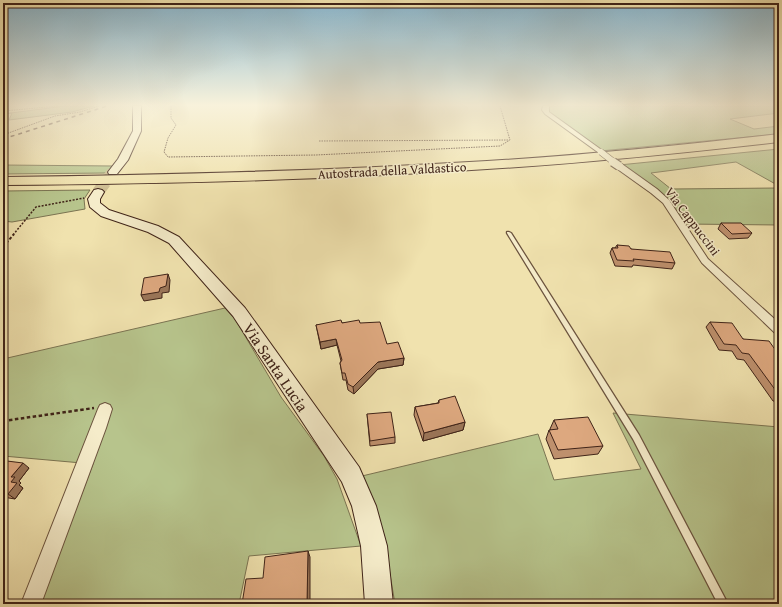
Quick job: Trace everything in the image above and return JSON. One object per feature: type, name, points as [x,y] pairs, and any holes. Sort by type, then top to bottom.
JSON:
[{"type":"highway","name":"Autostrada della Valdastico","points":[[3,181],[175,179],[364,172],[642,153],[779,138]]},
{"type":"highway","name":"Autostrada della Valdastico","points":[[3,187],[238,182],[461,174],[697,157],[779,146]]},
{"type":"street","points":[[114,172],[123,160],[136,134]]},
{"type":"street","name":"Via Cappuccini","points":[[576,134],[654,191],[666,202],[705,261],[779,330]]},
{"type":"street","name":"Via Santa Lucia","points":[[97,194],[94,204],[105,213],[153,230],[174,240],[238,312],[351,475],[364,506],[374,546],[379,604]]},
{"type":"street","points":[[31,604],[105,409]]},
{"type":"lane","points":[[509,233],[636,437],[723,604]]},
{"type":"path","points":[[170,134],[164,152],[168,157],[316,155],[441,150],[500,146],[510,140]]},
{"type":"path","points":[[508,134],[510,140]]},
{"type":"path","points":[[318,141],[510,140]]},
{"type":"path","points":[[3,247],[36,207],[97,194]]},
{"type":"path","points":[[3,421],[88,408],[105,409]]},
{"type":"green space","points":[[578,134],[776,134],[600,151]]},
{"type":"green space","points":[[779,149],[779,186],[736,162],[651,173],[671,189],[779,188],[779,225],[684,224],[677,212],[619,165]]},
{"type":"green space","points":[[3,165],[114,166],[108,173],[3,174]]},
{"type":"green space","points":[[90,190],[84,199],[85,209],[12,222],[3,221],[3,191]]},
{"type":"green space","points":[[225,308],[235,319],[281,397],[324,456],[337,479],[361,546],[249,556],[239,604],[40,604],[93,464],[3,456],[3,359]]},
{"type":"green space","points":[[613,413],[779,427],[779,604],[395,604],[385,544],[362,476],[538,434],[554,480],[641,469]]},
{"type":"building","points":[[721,223],[741,223],[752,233],[732,234]]},
{"type":"building","points":[[617,245],[629,246],[631,249],[670,252],[675,263],[633,259],[634,261],[617,260],[612,248],[618,248]]},
{"type":"building","points":[[168,274],[166,286],[160,288],[159,292],[141,295],[144,278]]},
{"type":"building","points":[[341,320],[342,323],[359,320],[360,323],[380,322],[387,344],[398,342],[404,358],[378,362],[353,387],[348,384],[345,373],[342,373],[340,363],[342,360],[336,339],[320,342],[316,325]]},
{"type":"building","points":[[710,322],[732,323],[743,339],[769,341],[779,355],[779,395],[749,354],[742,353],[736,345],[724,344]]},
{"type":"building","points":[[455,396],[465,422],[424,433],[415,407],[439,403],[439,400]]},
{"type":"building","points":[[391,412],[395,437],[370,441],[367,414]]},
{"type":"building","points":[[588,417],[603,446],[558,450],[549,430],[558,429],[554,420]]},
{"type":"building","points":[[7,461],[23,463],[11,477],[15,477],[11,482],[17,483],[8,494],[3,493],[3,466]]},
{"type":"building","points":[[308,551],[307,604],[242,604],[246,579],[263,578],[265,557]]},
{"type":"tunnel","points":[[98,192],[113,172]]},
{"type":"railway","points":[[3,139],[18,134]]}]
